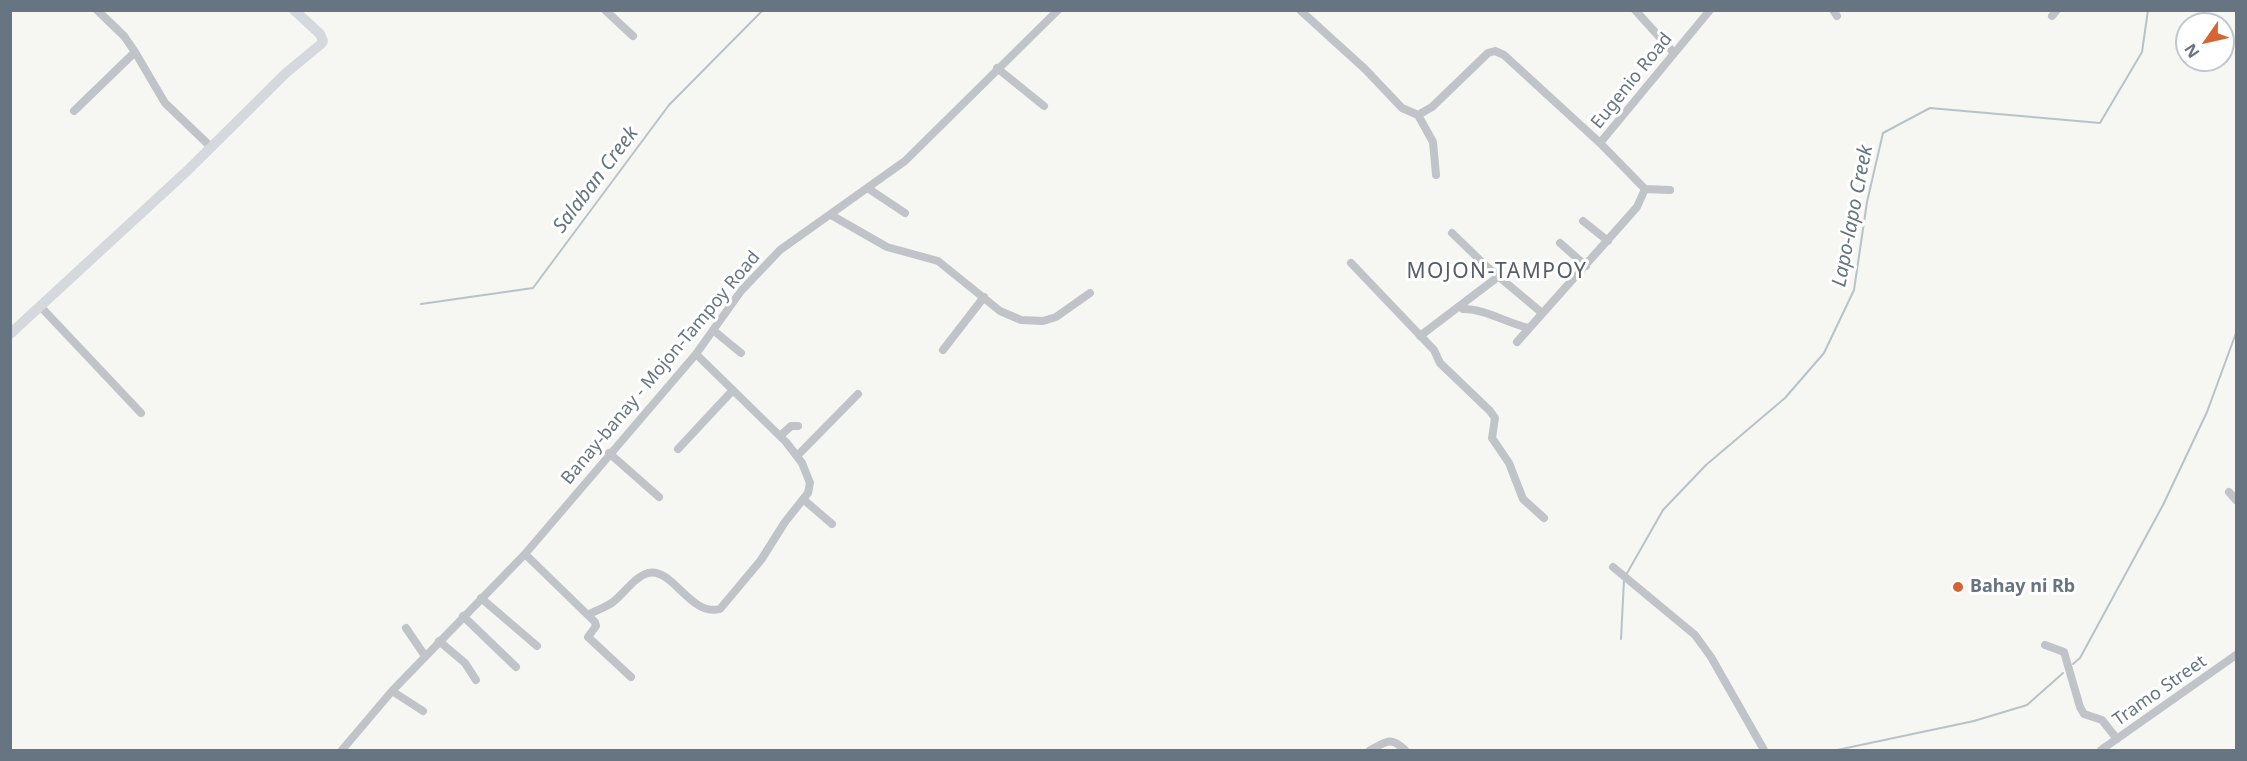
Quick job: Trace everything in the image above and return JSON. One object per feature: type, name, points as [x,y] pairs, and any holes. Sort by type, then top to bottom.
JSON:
[{"type":"street","points":[[97,10],[124,36],[165,103],[211,147]]},
{"type":"street","points":[[10,334],[211,147],[286,73],[322,42],[320,34],[294,10]]},
{"type":"street","points":[[605,10],[633,36]]},
{"type":"street","name":"Banay-banay - Mojon-Tampoy Road","points":[[346,749],[392,690],[525,554],[696,354],[765,264],[780,250],[869,189],[905,161],[1058,10]]},
{"type":"street","points":[[1300,10],[1365,69],[1402,108],[1418,115],[1433,142],[1436,176]]},
{"type":"street","points":[[1635,10],[1674,53]]},
{"type":"street","name":"Eugenio Road","points":[[1600,143],[1710,10]]},
{"type":"street","points":[[1418,115],[1443,97],[1488,53],[1495,51],[1504,55],[1600,143],[1645,189],[1670,190]]},
{"type":"street","points":[[74,111],[135,52]]},
{"type":"street","points":[[997,68],[1044,106]]},
{"type":"street","points":[[869,189],[906,213]]},
{"type":"street","points":[[1517,342],[1542,313],[1551,307],[1637,207],[1645,189]]},
{"type":"street","points":[[831,215],[886,247],[938,261],[1012,317],[1043,321],[1056,317],[1090,293]]},
{"type":"street","points":[[1583,221],[1608,241]]},
{"type":"street","points":[[1452,233],[1542,313]]},
{"type":"street","points":[[1560,243],[1586,266]]},
{"type":"street","points":[[1352,263],[1434,350],[1440,363],[1495,418],[1492,438],[1509,463],[1523,499],[1544,518]]},
{"type":"street","points":[[1420,336],[1499,276]]},
{"type":"street","points":[[943,350],[984,297]]},
{"type":"street","points":[[40,306],[141,413]]},
{"type":"street","points":[[1463,309],[1482,310],[1502,321],[1529,328]]},
{"type":"street","points":[[713,330],[741,353]]},
{"type":"street","points":[[588,615],[612,603],[637,579],[651,573],[662,575],[703,608],[720,609],[761,560],[803,499],[810,483],[797,456],[780,436],[696,354]]},
{"type":"street","points":[[678,449],[733,390]]},
{"type":"street","points":[[797,456],[858,394]]},
{"type":"street","points":[[780,436],[790,426],[798,426]]},
{"type":"street","points":[[609,453],[659,497]]},
{"type":"street","points":[[2229,492],[2236,500]]},
{"type":"street","points":[[803,499],[832,524]]},
{"type":"street","points":[[525,554],[588,615],[596,626],[588,637],[631,677]]},
{"type":"street","points":[[1613,567],[1695,635],[1711,657],[1764,750]]},
{"type":"street","points":[[481,598],[537,646]]},
{"type":"street","points":[[463,616],[516,667]]},
{"type":"street","points":[[406,628],[425,656]]},
{"type":"street","points":[[439,640],[465,663],[476,680]]},
{"type":"street","points":[[2044,645],[2064,652],[2080,708],[2084,714],[2102,720],[2117,739]]},
{"type":"street","name":"Tramo Street","points":[[2101,750],[2236,655]]},
{"type":"street","points":[[392,690],[423,711]]},
{"type":"street","points":[[1370,750],[1394,741],[1405,750]]},
{"type":"waterway","name":"Salaban Creek","points":[[421,304],[533,288],[669,105],[763,10]]},
{"type":"waterway","name":"Lapo-lapo Creek","points":[[1626,575],[1663,510],[1706,465],[1785,398],[1824,353],[1854,290],[1867,202],[1883,133],[1930,108],[2100,123],[2142,52],[2148,10]]},
{"type":"waterway","points":[[2073,664],[2080,658],[2163,505],[2207,412],[2236,333]]},
{"type":"waterway","name":"Lapo-lapo Creek","points":[[1621,639],[1624,580]]},
{"type":"waterway","points":[[1837,750],[1974,721],[2027,705],[2063,673]]},
{"type":"place","name":"Bahay ni Rb","points":[[1958,587]]},
{"type":"district","name":"MOJON-TAMPOY","points":[[1497,272]]}]
